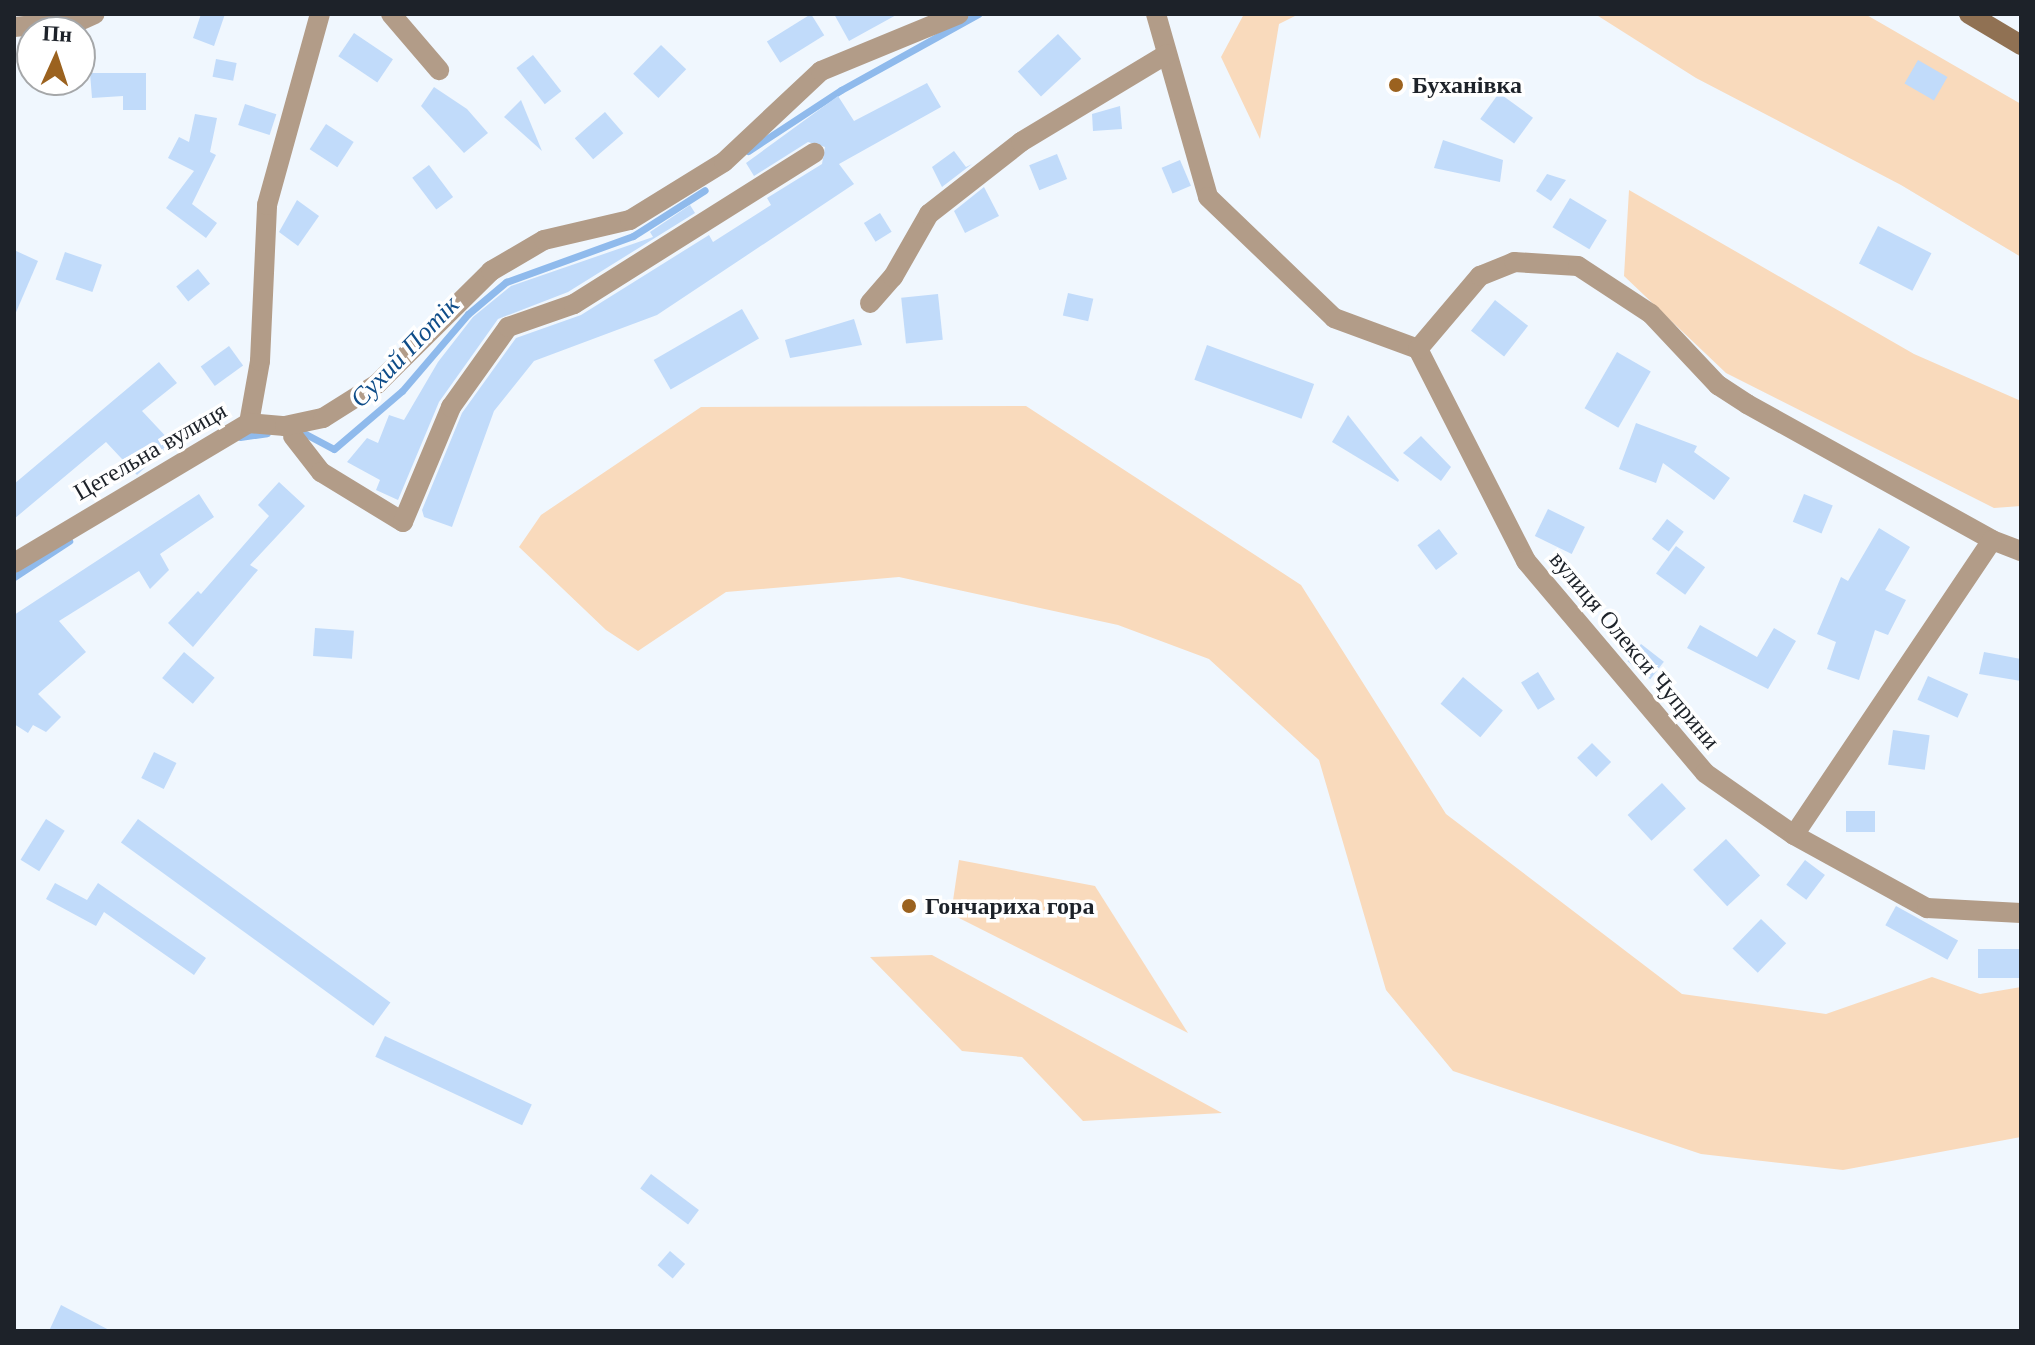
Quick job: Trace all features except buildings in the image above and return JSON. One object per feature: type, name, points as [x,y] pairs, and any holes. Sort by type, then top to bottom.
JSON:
[{"type":"street","points":[[14,27],[79,21],[95,14]]},
{"type":"street","points":[[249,423],[260,361],[267,205],[320,14]]},
{"type":"street","points":[[391,14],[439,70]]},
{"type":"street","name":"Цегельна вулиця","points":[[14,563],[249,423],[285,426],[323,418],[377,384],[491,271],[544,240],[630,220],[724,162],[821,71],[959,14]]},
{"type":"street","points":[[1156,14],[1208,197],[1334,318],[1418,349],[1480,276],[1514,262],[1578,266],[1651,314],[1718,385],[1747,404],[1992,540],[2021,551]]},
{"type":"street","points":[[1969,14],[2021,45]]},
{"type":"street","points":[[870,303],[893,277],[929,214],[1021,142],[1167,54]]},
{"type":"street","points":[[293,436],[321,472],[403,522],[451,407],[508,327],[574,304],[814,153]]},
{"type":"street","name":"вулиця Олекси Чуприни","points":[[1418,349],[1526,561],[1568,615],[1705,773],[1794,835],[1927,908],[2021,913]]},
{"type":"street","points":[[1794,835],[1992,540]]},
{"type":"shaded area","points":[[1244,14],[1299,14],[1279,24],[1260,139],[1221,57]]},
{"type":"shaded area","points":[[1595,14],[1865,14],[2021,104],[2021,257],[1901,185],[1696,78]]},
{"type":"shaded area","points":[[1629,190],[1914,354],[2021,401],[2021,506],[1994,508],[1726,373],[1624,276]]},
{"type":"shaded area","points":[[1026,406],[1301,585],[1446,814],[1682,994],[1826,1014],[1932,977],[1980,994],[2021,987],[2021,1137],[1843,1170],[1701,1154],[1453,1071],[1386,990],[1319,760],[1209,659],[1118,625],[899,577],[726,592],[638,651],[606,630],[519,547],[541,515],[701,407]]},
{"type":"shaded area","points":[[959,860],[1095,886],[1188,1033],[951,914]]},
{"type":"shaded area","points":[[932,955],[1222,1113],[1083,1121],[1022,1057],[962,1051],[870,957]]},
{"type":"waterway","name":"Сухий Потік","points":[[748,151],[841,90],[978,14]]},
{"type":"waterway","name":"Сухий Потік","points":[[300,431],[334,449],[402,391],[468,314],[506,282],[633,236],[705,190]]},
{"type":"waterway","name":"Сухий Потік","points":[[240,437],[267,433]]},
{"type":"waterway","name":"Сухий Потік","points":[[14,577],[69,541]]},
{"type":"place","name":"Буханівка","points":[[1396,85]]},
{"type":"place","name":"Гончариха гора","points":[[909,906]]}]
